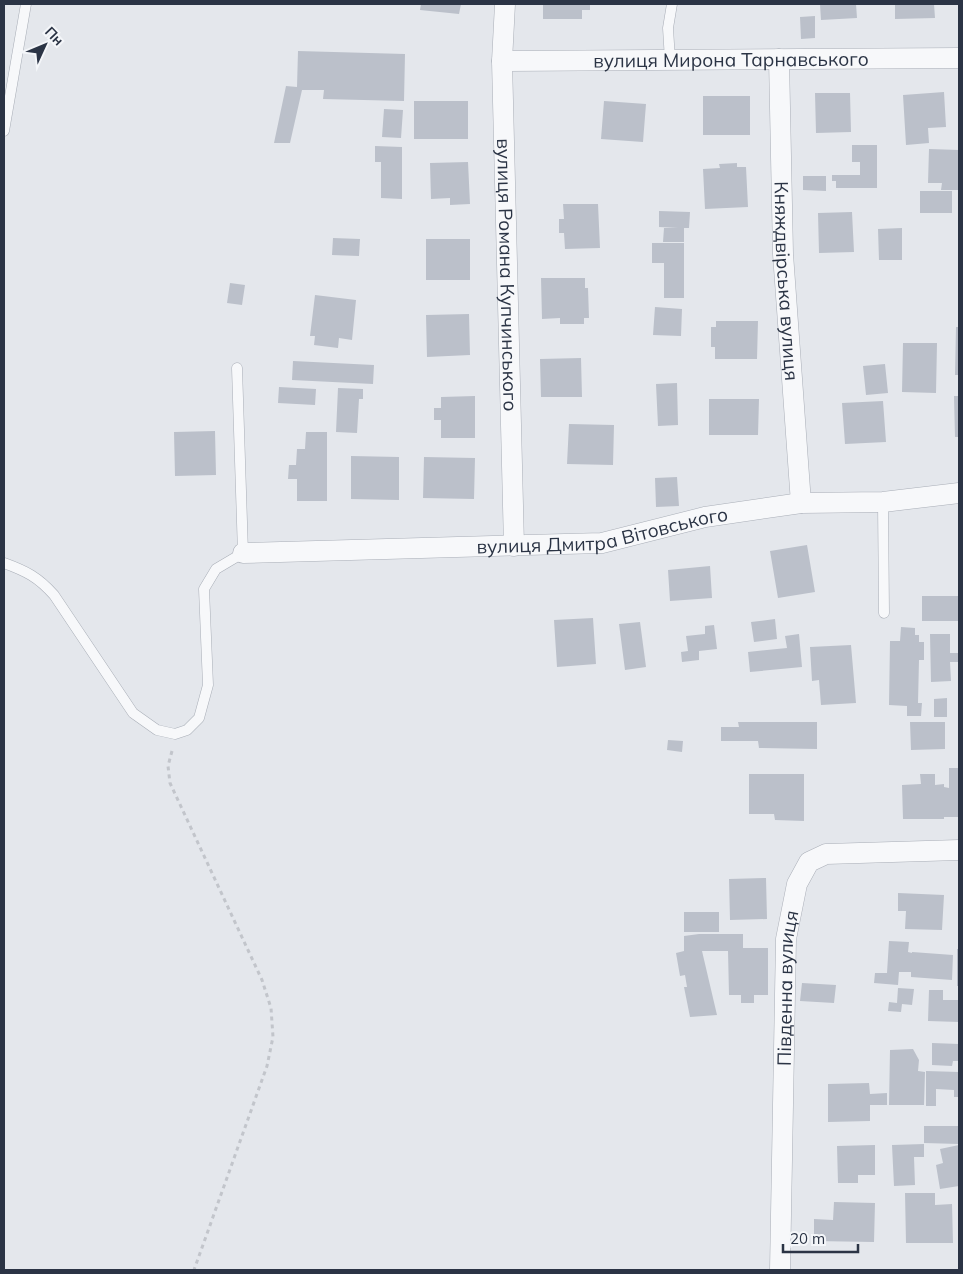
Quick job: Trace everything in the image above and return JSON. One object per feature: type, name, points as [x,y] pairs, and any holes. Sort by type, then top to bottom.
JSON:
[{"type":"street","name":"вулиця Романа Купчинського","points":[[505,4],[502,61],[514,546]]},
{"type":"street","name":"вулиця Мирона Тарнавського","points":[[502,61],[959,58]]},
{"type":"street","name":"Княждвірська вулиця","points":[[779,59],[783,254],[802,503]]},
{"type":"street","name":"вулиця Дмитра Вітовського","points":[[243,553],[602,543],[704,517],[802,503],[883,502],[959,493]]},
{"type":"street","name":"Південна вулиця","points":[[780,1270],[786,939],[797,884],[808,862],[826,854],[959,850]]},
{"type":"lane","points":[[4,131],[26,4]]},
{"type":"lane","points":[[670,60],[668,28],[672,4]]},
{"type":"lane","points":[[4,563],[27,572],[42,582],[54,595],[133,713],[157,730],[175,734],[188,730],[199,718],[208,685],[204,589],[216,569],[243,553],[237,368]]},
{"type":"lane","points":[[883,502],[884,612]]},
{"type":"path","points":[[188,730],[172,750],[168,766],[170,783],[262,980],[271,1008],[273,1037],[266,1066],[194,1270]]},
{"type":"building","points":[[421,4],[461,4],[459,14],[420,10]]},
{"type":"building","points":[[543,4],[590,4],[590,10],[582,10],[582,19],[543,19]]},
{"type":"building","points":[[820,4],[856,4],[857,18],[821,20]]},
{"type":"building","points":[[895,4],[934,4],[935,18],[895,19]]},
{"type":"building","points":[[815,16],[815,38],[801,39],[800,17]]},
{"type":"building","points":[[298,51],[405,54],[404,101],[323,99],[324,90],[302,90],[290,143],[274,143],[286,86],[297,87]]},
{"type":"building","points":[[944,92],[946,127],[928,128],[929,143],[906,145],[903,95]]},
{"type":"building","points":[[815,93],[850,93],[851,132],[816,133]]},
{"type":"building","points":[[703,96],[750,96],[750,135],[703,135]]},
{"type":"building","points":[[414,101],[468,101],[468,139],[414,139]]},
{"type":"building","points":[[604,101],[646,104],[643,142],[601,139]]},
{"type":"building","points":[[384,109],[403,110],[401,138],[382,137]]},
{"type":"building","points":[[852,145],[877,145],[877,188],[836,188],[836,181],[832,181],[832,175],[860,175],[860,162],[852,162]]},
{"type":"building","points":[[375,146],[402,147],[402,199],[381,198],[381,162],[375,162]]},
{"type":"building","points":[[929,149],[959,150],[959,190],[941,190],[942,183],[928,183]]},
{"type":"building","points":[[468,162],[470,204],[450,205],[450,198],[431,199],[430,163]]},
{"type":"building","points":[[737,163],[737,167],[746,167],[748,207],[705,209],[703,169],[720,168],[719,164]]},
{"type":"building","points":[[803,176],[826,176],[826,191],[803,190]]},
{"type":"building","points":[[920,191],[952,191],[952,213],[920,213]]},
{"type":"building","points":[[563,204],[598,204],[600,248],[565,249],[564,233],[559,233],[559,219],[564,219]]},
{"type":"building","points":[[659,211],[690,212],[689,228],[684,228],[684,242],[663,242],[664,228],[678,228],[659,227]]},
{"type":"building","points":[[852,212],[854,252],[819,253],[818,213]]},
{"type":"building","points":[[902,228],[902,260],[879,260],[878,229]]},
{"type":"building","points":[[333,238],[360,239],[359,256],[332,255]]},
{"type":"building","points":[[426,239],[470,239],[470,280],[426,280]]},
{"type":"building","points":[[652,243],[684,243],[684,298],[664,298],[664,263],[652,263]]},
{"type":"building","points":[[541,278],[585,278],[585,288],[588,288],[589,318],[584,318],[584,324],[560,324],[560,318],[542,319]]},
{"type":"building","points":[[230,283],[245,285],[242,305],[227,303]]},
{"type":"building","points":[[315,295],[356,300],[352,340],[339,338],[338,348],[314,345],[315,336],[310,336]]},
{"type":"building","points":[[655,307],[682,309],[681,336],[653,335]]},
{"type":"building","points":[[469,314],[470,355],[427,357],[426,315]]},
{"type":"building","points":[[716,321],[758,321],[757,359],[715,359],[715,347],[711,347],[711,327],[716,327]]},
{"type":"building","points":[[956,327],[959,327],[959,375],[955,375]]},
{"type":"building","points":[[903,343],[937,343],[936,393],[902,392]]},
{"type":"building","points":[[581,358],[582,397],[541,397],[540,359]]},
{"type":"building","points":[[293,361],[374,365],[373,384],[292,380]]},
{"type":"building","points":[[885,364],[888,393],[866,395],[863,366]]},
{"type":"building","points":[[677,383],[678,425],[658,426],[656,384]]},
{"type":"building","points":[[279,387],[316,389],[315,405],[278,403]]},
{"type":"building","points":[[338,388],[363,389],[363,399],[359,399],[357,433],[336,432]]},
{"type":"building","points":[[475,396],[475,438],[441,438],[441,420],[434,420],[434,408],[441,408],[441,397]]},
{"type":"building","points":[[954,396],[959,396],[959,437],[955,437]]},
{"type":"building","points":[[709,399],[759,399],[758,435],[709,435]]},
{"type":"building","points":[[883,401],[886,442],[845,444],[842,403]]},
{"type":"building","points":[[569,424],[614,425],[613,465],[567,464]]},
{"type":"building","points":[[215,431],[216,475],[175,476],[174,432]]},
{"type":"building","points":[[306,432],[327,432],[327,501],[297,501],[297,479],[288,479],[289,465],[296,465],[297,449],[305,449]]},
{"type":"building","points":[[351,456],[399,457],[399,500],[351,499]]},
{"type":"building","points":[[424,457],[475,458],[474,499],[423,498]]},
{"type":"building","points":[[677,477],[679,506],[656,507],[655,478]]},
{"type":"building","points":[[807,545],[815,592],[778,598],[770,551]]},
{"type":"building","points":[[710,566],[712,598],[670,601],[668,570]]},
{"type":"building","points":[[922,596],[959,596],[959,621],[922,621]]},
{"type":"building","points":[[593,618],[596,664],[557,667],[554,620]]},
{"type":"building","points":[[775,619],[777,639],[754,642],[751,622]]},
{"type":"building","points":[[640,622],[646,667],[625,670],[619,624]]},
{"type":"building","points":[[714,625],[717,649],[699,651],[699,660],[682,662],[681,652],[688,651],[686,636],[705,634],[705,626]]},
{"type":"building","points":[[901,627],[915,628],[915,635],[919,635],[919,642],[924,642],[924,660],[919,660],[918,703],[922,703],[921,716],[907,716],[907,706],[889,705],[890,641],[900,641]]},
{"type":"building","points":[[799,634],[802,667],[750,672],[748,652],[787,648],[785,636]]},
{"type":"building","points":[[930,634],[950,634],[950,653],[958,653],[958,662],[950,662],[951,681],[931,682]]},
{"type":"building","points":[[851,645],[856,703],[821,705],[819,680],[812,681],[810,647]]},
{"type":"building","points":[[947,698],[947,717],[934,717],[934,699]]},
{"type":"building","points":[[738,722],[817,722],[817,749],[759,748],[758,741],[721,741],[721,727],[739,727]]},
{"type":"building","points":[[910,722],[945,722],[945,749],[911,750]]},
{"type":"building","points":[[668,740],[683,741],[682,752],[667,750]]},
{"type":"building","points":[[949,768],[959,768],[959,817],[903,819],[902,785],[921,784],[920,774],[935,774],[935,785],[944,784],[944,787],[949,788]]},
{"type":"building","points":[[749,774],[804,774],[804,821],[775,820],[774,814],[749,814]]},
{"type":"building","points":[[766,878],[767,919],[730,920],[729,879]]},
{"type":"building","points":[[898,893],[944,895],[942,930],[905,929],[906,911],[898,911]]},
{"type":"building","points":[[684,912],[719,912],[719,932],[684,932]]},
{"type":"building","points":[[743,934],[743,948],[768,948],[768,995],[754,995],[754,1003],[741,1003],[741,995],[729,995],[728,951],[702,951],[717,1015],[690,1017],[684,987],[687,987],[685,975],[680,976],[676,953],[684,951],[684,936]]},
{"type":"building","points":[[889,941],[909,942],[908,952],[912,953],[953,955],[952,980],[911,977],[911,972],[899,972],[898,985],[874,983],[875,973],[887,973]]},
{"type":"building","points":[[957,949],[959,949],[959,986],[957,986]]},
{"type":"building","points":[[802,983],[836,985],[834,1003],[800,1001]]},
{"type":"building","points":[[898,988],[914,989],[912,1005],[902,1004],[901,1012],[888,1011],[889,1002],[897,1003]]},
{"type":"building","points":[[929,990],[943,990],[943,1000],[959,1000],[959,1022],[928,1021]]},
{"type":"building","points":[[932,1043],[959,1044],[959,1061],[953,1061],[952,1066],[932,1065]]},
{"type":"building","points":[[913,1049],[919,1060],[918,1071],[925,1072],[924,1105],[889,1105],[890,1050]]},
{"type":"building","points":[[926,1071],[959,1072],[959,1097],[954,1097],[954,1090],[936,1089],[936,1106],[926,1106]]},
{"type":"building","points":[[869,1083],[870,1094],[887,1093],[887,1105],[870,1105],[870,1121],[828,1122],[828,1084]]},
{"type":"building","points":[[924,1126],[959,1126],[959,1144],[924,1143]]},
{"type":"building","points":[[924,1144],[924,1157],[914,1157],[915,1185],[894,1186],[892,1145]]},
{"type":"building","points":[[875,1145],[875,1175],[858,1175],[858,1183],[838,1183],[837,1146]]},
{"type":"building","points":[[959,1145],[959,1186],[940,1189],[936,1165],[943,1163],[940,1149]]},
{"type":"building","points":[[905,1193],[935,1193],[935,1205],[952,1204],[953,1243],[906,1243]]},
{"type":"building","points":[[834,1202],[875,1203],[874,1242],[814,1241],[814,1219],[833,1220]]}]
